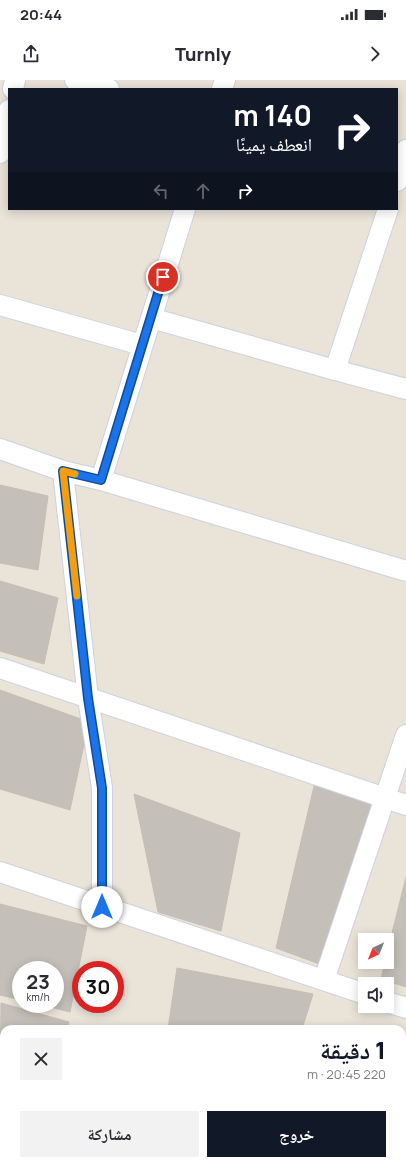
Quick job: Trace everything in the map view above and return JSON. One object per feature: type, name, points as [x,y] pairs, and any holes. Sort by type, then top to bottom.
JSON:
[{"type":"street","points":[[75,80],[105,88]]},
{"type":"street","points":[[0,153],[8,115]]},
{"type":"street","points":[[398,178],[406,150]]},
{"type":"street","points":[[101,480],[185,210]]},
{"type":"street","points":[[335,370],[388,210]]},
{"type":"street","points":[[0,305],[142,345]]},
{"type":"street","points":[[151,318],[406,389]]},
{"type":"street","points":[[0,449],[63,471],[101,480],[406,571]]},
{"type":"street","points":[[63,471],[88,698],[102,788],[102,907]]},
{"type":"street","points":[[0,668],[406,805]]},
{"type":"street","points":[[324,980],[406,735]]},
{"type":"street","points":[[0,872],[358,992]]},
{"type":"street","points":[[394,1004],[406,1008]]},
{"type":"building","points":[[0,485],[48,496],[38,570],[0,563]]},
{"type":"building","points":[[0,581],[58,598],[44,664],[0,651]]},
{"type":"building","points":[[0,690],[92,723],[83,749],[70,810],[0,789]]},
{"type":"building","points":[[315,782],[383,804],[322,965],[276,948]]},
{"type":"building","points":[[134,794],[240,833],[221,931],[158,912]]},
{"type":"building","points":[[406,877],[406,987],[394,983],[394,977],[381,977],[383,969],[394,969],[394,933],[392,933]]},
{"type":"building","points":[[0,904],[87,926],[80,961],[72,961],[72,1002],[70,1012],[64,1010],[64,961],[12,961],[12,998],[0,995]]},
{"type":"building","points":[[177,968],[313,994],[303,1025],[169,1025]]},
{"type":"building","points":[[1,1003],[12,1006],[12,1013],[37,1013],[69,1022],[68,1025],[1,1025]]},
{"type":"slow traffic","points":[[75,474],[63,471],[77,596]]},
{"type":"route","points":[[102,907],[102,788],[88,698],[63,471],[101,480],[163,277]]}]
